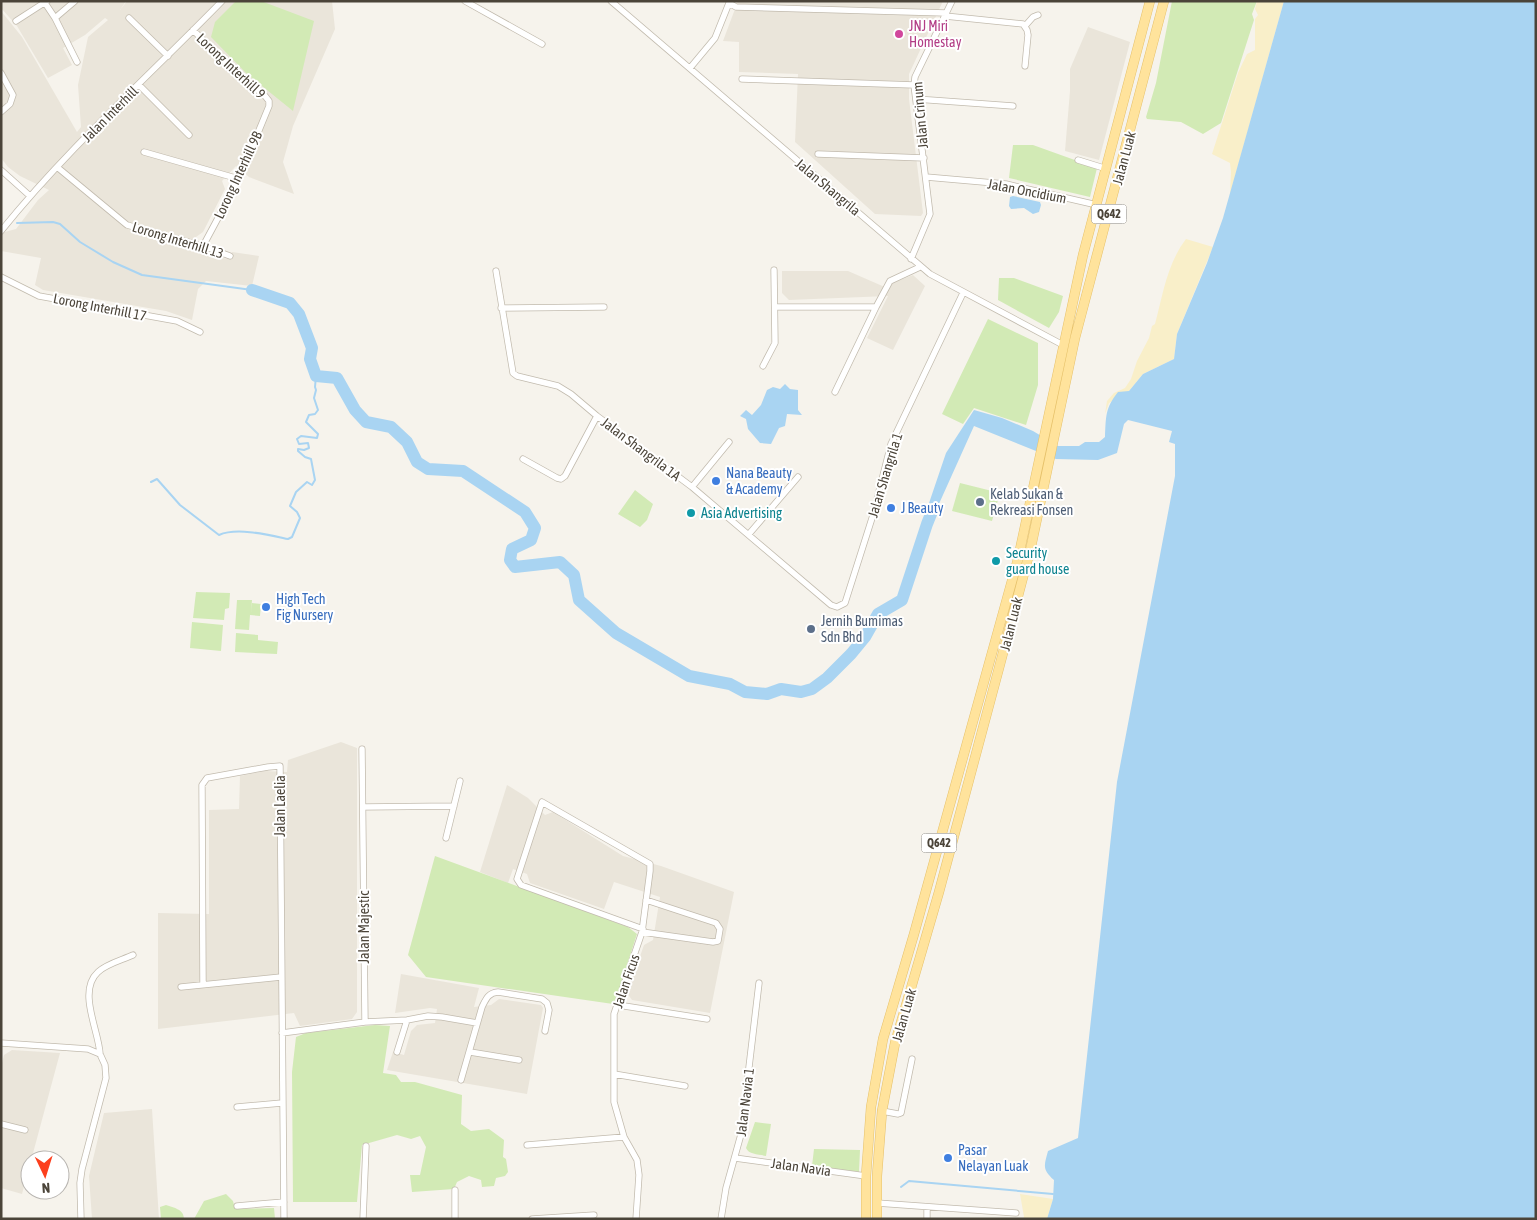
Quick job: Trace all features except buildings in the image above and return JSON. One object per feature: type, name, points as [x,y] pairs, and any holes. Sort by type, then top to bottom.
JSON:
[{"type":"main road","name":"Jalan Luak","points":[[877,1219],[877,1176],[882,1112],[895,1043],[939,892],[1031,547],[1047,426],[1063,345],[1083,256],[1150,1]]},
{"type":"main road","name":"Jalan Luak","points":[[866,1219],[866,1176],[871,1108],[883,1039],[1042,473],[1057,428],[1075,338],[1164,1]]},
{"type":"main road","points":[[914,934],[922,933],[939,892]]},
{"type":"main road","points":[[896,990],[911,952],[916,948],[923,949]]},
{"type":"street","points":[[55,18],[75,1]]},
{"type":"street","points":[[465,1],[542,44]]},
{"type":"street","name":"Jalan Shangrila","points":[[611,1],[920,267],[963,293],[1063,345]]},
{"type":"street","name":"Jalan Crinum","points":[[911,259],[930,214],[914,85],[915,77],[952,1]]},
{"type":"street","points":[[16,21],[46,2],[77,62]]},
{"type":"street","name":"Jalan Interhill","points":[[1,231],[57,167],[221,2]]},
{"type":"street","points":[[690,68],[715,38],[729,2],[736,7],[945,14],[1018,22],[1025,26],[1028,35],[1025,66]]},
{"type":"street","points":[[1025,26],[1033,17],[1038,15]]},
{"type":"street","points":[[129,18],[168,56]]},
{"type":"street","name":"Lorong Interhill 9","points":[[193,30],[237,74],[269,101]]},
{"type":"street","points":[[1,73],[13,95],[10,104],[1,112]]},
{"type":"street","points":[[742,78],[914,85]]},
{"type":"street","points":[[139,85],[189,135]]},
{"type":"street","points":[[916,99],[1012,106]]},
{"type":"street","name":"Lorong Interhill 9B","points":[[203,246],[239,179],[269,106],[269,101]]},
{"type":"street","points":[[144,152],[239,179]]},
{"type":"street","points":[[818,154],[924,158]]},
{"type":"street","points":[[1078,160],[1107,169]]},
{"type":"street","name":"Lorong Interhill 13","points":[[57,167],[127,225],[203,246],[230,256]]},
{"type":"street","points":[[1,170],[30,196]]},
{"type":"street","name":"Jalan Oncidium","points":[[926,177],[1006,184],[1097,205]]},
{"type":"street","points":[[836,392],[890,281],[920,267]]},
{"type":"street","points":[[763,366],[774,343],[774,270]]},
{"type":"street","name":"Jalan Shangrila 1A","points":[[496,271],[512,373],[517,376],[558,386],[571,394],[597,416],[692,486],[831,605],[840,606]]},
{"type":"street","name":"Lorong Interhill 17","points":[[1,277],[39,296],[176,322],[200,332]]},
{"type":"street","name":"Jalan Shangrila 1","points":[[840,606],[845,603],[873,515],[891,444],[963,293]]},
{"type":"street","points":[[501,308],[604,307]]},
{"type":"street","points":[[775,307],[876,307]]},
{"type":"street","points":[[523,459],[561,479],[565,476],[597,416]]},
{"type":"street","points":[[692,486],[729,442]]},
{"type":"street","points":[[749,534],[798,476]]},
{"type":"street","name":"Jalan Majestic","points":[[362,749],[365,1022]]},
{"type":"street","name":"Jalan Laelia","points":[[203,984],[202,785],[207,778],[280,766],[284,1219]]},
{"type":"street","points":[[446,838],[460,781]]},
{"type":"street","name":"Jalan Ficus","points":[[636,1219],[639,1175],[637,1160],[624,1137],[614,1102],[614,1014],[642,931],[650,864],[542,802],[517,879],[519,883],[642,931]]},
{"type":"street","points":[[363,807],[454,806]]},
{"type":"street","points":[[642,931],[713,942],[718,941],[720,929],[716,923],[646,900]]},
{"type":"street","points":[[81,1219],[80,1183],[82,1169],[106,1078],[105,1065],[100,1054],[100,1046],[89,1009],[90,989],[94,977],[99,970],[133,955]]},
{"type":"street","points":[[181,987],[281,977]]},
{"type":"street","name":"Jalan Navia 1","points":[[721,1219],[726,1188],[745,1120],[759,983]]},
{"type":"street","points":[[461,1080],[477,1024],[487,996],[492,993],[498,992],[542,999],[547,1003],[549,1010],[545,1031]]},
{"type":"street","points":[[618,1005],[707,1019]]},
{"type":"street","points":[[282,1033],[365,1022],[407,1020],[428,1016],[477,1024]]},
{"type":"street","points":[[398,1052],[407,1020]]},
{"type":"street","points":[[1,1043],[88,1049],[100,1054]]},
{"type":"street","points":[[470,1052],[519,1060]]},
{"type":"street","points":[[882,1112],[901,1113],[912,1058]]},
{"type":"street","points":[[614,1074],[685,1086]]},
{"type":"street","points":[[237,1107],[282,1103]]},
{"type":"street","points":[[1,1124],[25,1130]]},
{"type":"street","points":[[527,1145],[624,1137]]},
{"type":"street","points":[[363,1219],[366,1146]]},
{"type":"street","name":"Jalan Navia","points":[[735,1158],[866,1176]]},
{"type":"street","points":[[455,1190],[455,1219]]},
{"type":"street","points":[[237,1206],[284,1202]]},
{"type":"street","points":[[877,1203],[1016,1213]]},
{"type":"street","points":[[927,1207],[927,1219]]},
{"type":"street","points":[[532,1219],[594,1215]]},
{"type":"shaded area","points":[[1,1],[126,1],[120,10],[127,1],[332,1],[335,29],[293,126],[283,162],[294,194],[249,177],[236,166],[222,181],[225,189],[203,232],[182,247],[210,256],[230,259],[232,252],[259,256],[252,286],[206,281],[198,289],[192,320],[166,311],[43,290],[35,285],[41,258],[1,251],[1,233],[16,229],[38,200],[49,190],[20,176],[8,167],[1,158],[1,11],[22,37],[77,132],[81,127],[78,85],[88,37],[108,20],[105,18],[85,35],[63,48],[72,65],[48,78],[17,26],[1,8]]},
{"type":"shaded area","points":[[738,1],[943,1],[909,74],[909,99],[923,213],[921,216],[875,214],[795,142],[798,74],[739,72],[739,42],[723,41]]},
{"type":"shaded area","points":[[1088,27],[1130,42],[1099,160],[1065,151],[1070,69]]},
{"type":"shaded area","points":[[782,271],[848,271],[887,288],[893,283],[913,275],[925,286],[893,350],[867,338],[888,296],[789,300],[782,293]]},
{"type":"shaded area","points":[[341,742],[357,748],[357,1012],[352,1019],[300,1026],[294,1013],[158,1029],[158,913],[209,914],[209,810],[239,809],[240,776],[265,771],[287,772],[288,760]]},
{"type":"shaded area","points":[[507,785],[528,798],[545,815],[553,812],[623,856],[661,866],[734,892],[710,1013],[632,1000],[627,993],[644,945],[653,940],[660,897],[614,882],[604,909],[530,883],[527,874],[513,869],[508,883],[480,872]]},
{"type":"shaded area","points":[[401,974],[479,988],[474,1007],[491,1005],[499,999],[541,1005],[543,1008],[527,1094],[387,1070],[393,1052],[404,1055],[411,1031],[417,1025],[435,1023],[437,1009],[430,1008],[395,1013]]},
{"type":"shaded area","points":[[12,1050],[60,1053],[34,1150],[20,1150],[20,1193],[1,1188],[1,1067],[4,1055]]},
{"type":"shaded area","points":[[152,1109],[159,1219],[92,1219],[89,1176],[104,1113]]},
{"type":"green space","points":[[236,1],[261,1],[314,21],[293,111],[246,73],[211,37],[215,22]]},
{"type":"green space","points":[[1172,1],[1257,1],[1252,14],[1254,20],[1221,123],[1203,134],[1181,122],[1147,119],[1146,117],[1156,83]]},
{"type":"green space","points":[[1013,145],[1033,145],[1097,168],[1090,197],[1009,178]]},
{"type":"green space","points":[[999,278],[1014,278],[1063,296],[1059,312],[1049,328],[998,300]]},
{"type":"green space","points":[[988,319],[1038,343],[1038,385],[1026,425],[974,408],[963,424],[942,414]]},
{"type":"green space","points":[[960,483],[1000,493],[992,521],[952,511]]},
{"type":"green space","points":[[635,490],[653,504],[647,520],[640,527],[618,514]]},
{"type":"green space","points":[[196,592],[230,593],[229,608],[225,609],[224,620],[193,618]]},
{"type":"green space","points":[[237,600],[252,600],[251,612],[252,603],[261,604],[260,616],[250,615],[249,630],[235,629]]},
{"type":"green space","points":[[192,622],[223,625],[221,651],[190,648]]},
{"type":"green space","points":[[236,633],[258,635],[258,640],[278,642],[277,654],[235,652]]},
{"type":"green space","points":[[435,856],[628,927],[637,934],[613,1004],[426,977],[408,955]]},
{"type":"green space","points":[[375,1025],[390,1026],[383,1073],[396,1075],[401,1082],[415,1082],[462,1095],[461,1124],[471,1131],[489,1129],[504,1140],[503,1157],[506,1159],[508,1172],[505,1176],[496,1178],[494,1186],[482,1187],[481,1180],[469,1176],[457,1182],[454,1189],[412,1192],[410,1175],[420,1175],[426,1147],[420,1136],[411,1139],[397,1135],[362,1145],[357,1202],[293,1202],[292,1072],[296,1037],[306,1033]]},
{"type":"green space","points":[[755,1122],[771,1124],[766,1156],[752,1153],[746,1148]]},
{"type":"green space","points":[[814,1149],[860,1150],[859,1172],[812,1166]]},
{"type":"green space","points":[[226,1194],[233,1201],[235,1209],[274,1208],[275,1219],[194,1219],[204,1201]]},
{"type":"green space","points":[[166,1205],[180,1211],[184,1219],[161,1219],[160,1207]]},
{"type":"sand","points":[[1257,1],[1284,1],[1230,195],[1230,163],[1212,154],[1238,73],[1247,54],[1255,50],[1255,19],[1258,15],[1255,9]]},
{"type":"sand","points":[[1186,239],[1213,247],[1177,334],[1174,359],[1143,374],[1129,391],[1109,403],[1105,414],[1107,401],[1114,393],[1125,388],[1131,379],[1137,361],[1149,338],[1152,326],[1155,324],[1170,269]]},
{"type":"sand","points":[[1020,1194],[1053,1199],[1047,1219],[1023,1219]]},
{"type":"water","points":[[1284,1],[1536,1],[1536,1219],[1047,1219],[1053,1199],[1054,1180],[1047,1173],[1045,1167],[1048,1151],[1078,1138],[1117,782],[1175,476],[1175,444],[1169,442],[1172,431],[1128,420],[1124,424],[1117,453],[1098,460],[1056,459],[974,426],[938,506],[927,524],[926,512],[946,453],[974,410],[1002,418],[1033,431],[1058,446],[1079,446],[1085,442],[1099,442],[1105,437],[1108,408],[1118,392],[1129,391],[1143,374],[1174,359],[1177,334],[1207,263],[1223,218]]},
{"type":"water","points":[[1010,197],[1040,202],[1039,212],[1033,214],[1024,208],[1011,209],[1009,206]]},
{"type":"water","points":[[785,384],[790,389],[798,390],[798,410],[802,415],[787,414],[785,426],[779,428],[771,444],[760,443],[748,429],[746,419],[740,416],[746,410],[752,415],[761,405],[767,390],[773,387],[780,389]]},
{"type":"waterway","points":[[17,223],[53,222],[60,224],[80,242],[113,262],[142,275],[252,290]]},
{"type":"waterway","points":[[252,290],[290,303],[299,314],[312,348],[310,359],[316,376],[337,378],[355,410],[366,422],[391,427],[407,442],[417,462],[428,469],[463,471],[525,512],[535,528],[531,540],[512,549],[510,560],[515,567],[560,562],[574,575],[579,600],[616,633],[689,676],[730,684],[745,692],[767,694],[781,689],[801,692],[812,689],[827,678],[851,654],[865,637],[878,614],[902,600],[933,509]]},
{"type":"waterway","points":[[151,482],[157,479],[180,505],[219,535],[244,532],[288,539],[292,537],[300,518],[297,512],[290,506],[296,492],[307,482],[312,485],[315,480],[311,459],[298,451],[298,449],[304,450],[309,448],[308,443],[299,444],[297,439],[301,436],[317,438],[318,434],[306,422],[309,415],[315,414],[318,410],[314,398],[316,376]]},
{"type":"waterway","points":[[901,1187],[909,1181],[1053,1194]]},
{"type":"place","name":"JNJ Miri Homestay","points":[[899,34]]},
{"type":"place","name":"Nana Beauty & Academy","points":[[716,481]]},
{"type":"place","name":"Kelab Sukan & Rekreasi Fonsen","points":[[980,502]]},
{"type":"place","name":"J Beauty","points":[[891,508]]},
{"type":"place","name":"Asia Advertising","points":[[691,513]]},
{"type":"place","name":"Security guard house","points":[[996,561]]},
{"type":"place","name":"High Tech Fig Nursery","points":[[266,607]]},
{"type":"place","name":"Jernih Bumimas Sdn Bhd","points":[[811,629]]},
{"type":"place","name":"Pasar Nelayan Luak","points":[[948,1158]]}]
